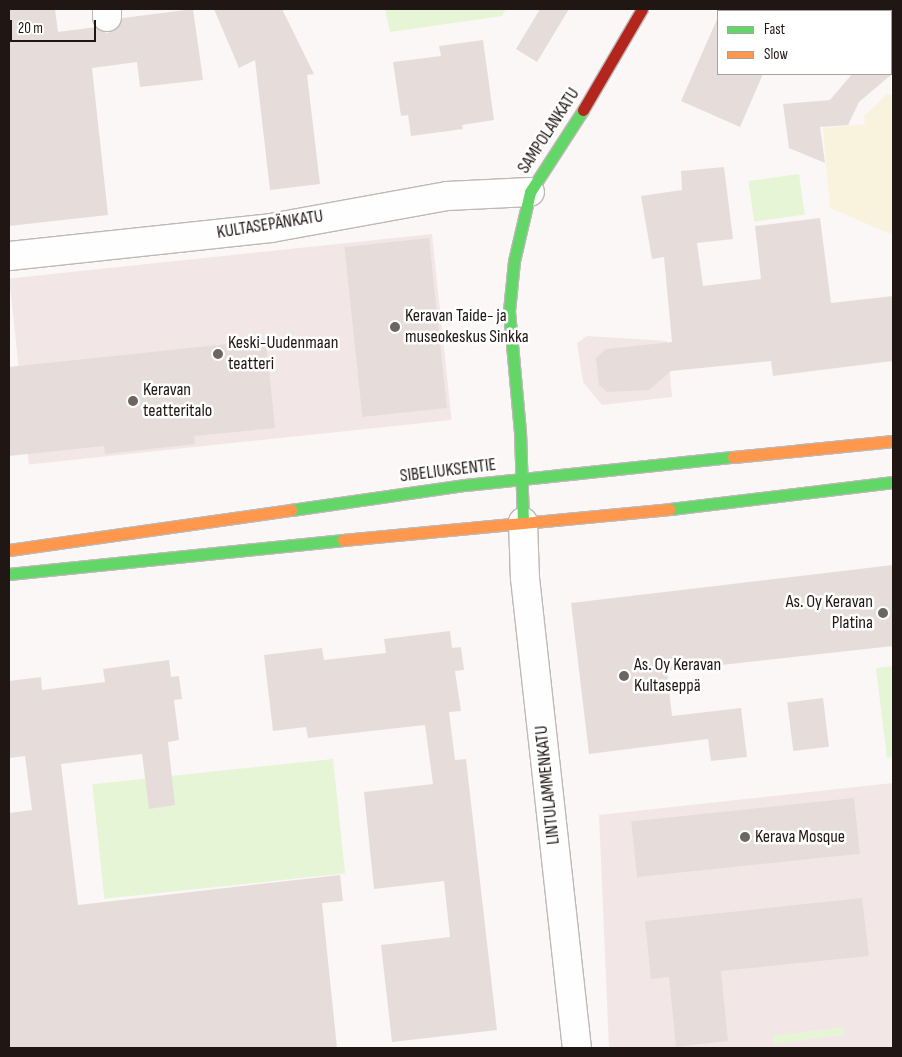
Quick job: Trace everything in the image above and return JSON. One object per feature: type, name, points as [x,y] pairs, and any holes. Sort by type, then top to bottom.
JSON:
[{"type":"main road","name":"SAMPOLANKATU","points":[[523,522],[520,479],[520,432],[509,311],[514,261],[530,192],[560,142],[593,97],[642,9]]},
{"type":"main road","name":"SIBELIUKSENTIE","points":[[9,550],[520,479],[893,441]]},
{"type":"main road","points":[[9,574],[523,522],[625,515],[893,482]]},
{"type":"street","name":"KULTASEPÄNKATU","points":[[9,256],[271,228],[447,196],[530,192]]},
{"type":"street","name":"LINTULAMMENKATU","points":[[523,522],[525,578],[577,1048]]},
{"type":"shaded area","points":[[432,234],[452,420],[29,464],[9,278]]},
{"type":"shaded area","points":[[587,336],[667,341],[672,397],[602,405],[583,382],[577,343]]},
{"type":"shaded area","points":[[893,783],[893,1048],[609,1048],[599,815]]},
{"type":"green space","points":[[385,9],[506,9],[502,16],[390,32]]},
{"type":"green space","points":[[799,174],[805,215],[754,222],[748,181]]},
{"type":"green space","points":[[893,666],[893,757],[887,758],[876,668]]},
{"type":"green space","points":[[333,759],[345,873],[104,899],[92,784]]},
{"type":"green space","points":[[844,1027],[845,1035],[774,1044],[773,1036]]},
{"type":"sand","points":[[887,94],[893,95],[893,235],[830,208],[823,128],[865,124],[864,116]]},
{"type":"building","points":[[9,9],[55,9],[58,32],[96,27],[107,33],[115,30],[123,18],[193,9],[203,80],[140,87],[137,62],[92,68],[108,215],[9,226]]},
{"type":"building","points":[[214,9],[282,9],[314,74],[307,75],[320,184],[270,190],[255,60],[239,68]]},
{"type":"building","points":[[540,9],[569,9],[537,62],[516,49]]},
{"type":"building","points":[[717,19],[717,75],[763,75],[740,127],[681,101]]},
{"type":"building","points":[[483,40],[494,120],[462,125],[463,129],[411,136],[408,115],[401,116],[393,62],[441,56],[439,46]]},
{"type":"building","points":[[851,75],[891,75],[859,102],[848,125],[820,127],[825,163],[789,148],[783,104],[830,100]]},
{"type":"building","points":[[724,167],[733,239],[697,243],[703,286],[761,279],[755,226],[820,218],[831,303],[893,296],[893,361],[773,376],[771,361],[671,371],[649,390],[607,392],[599,385],[596,358],[606,349],[672,342],[664,257],[652,259],[641,196],[682,190],[681,171]]},
{"type":"building","name":"Keravan Taide- ja museokeskus Sinkka","points":[[429,238],[447,408],[362,417],[344,247]]},
{"type":"building","points":[[266,340],[275,428],[194,436],[195,444],[105,454],[104,446],[9,456],[9,367]]},
{"type":"building","points":[[893,565],[893,646],[667,671],[672,716],[741,708],[747,757],[711,761],[708,739],[589,754],[571,603]]},
{"type":"building","points":[[450,631],[452,648],[461,647],[464,670],[455,671],[461,711],[449,712],[455,760],[466,759],[497,1030],[392,1042],[381,945],[450,937],[444,881],[374,889],[364,792],[433,784],[425,725],[308,738],[306,727],[273,731],[264,655],[322,648],[324,660],[386,653],[384,639]]},
{"type":"building","points":[[169,660],[171,677],[179,676],[182,699],[174,700],[179,740],[168,742],[175,805],[149,809],[142,754],[61,764],[78,905],[340,875],[343,901],[322,903],[337,1048],[9,1048],[9,813],[32,810],[25,756],[9,758],[9,681],[41,677],[42,690],[105,682],[103,669]]},
{"type":"building","points":[[823,698],[829,747],[793,751],[787,702]]},
{"type":"building","name":"Kerava Mosque","points":[[854,798],[860,854],[637,877],[631,821]]},
{"type":"building","points":[[862,898],[869,956],[721,971],[728,1041],[676,1047],[669,977],[651,979],[645,921]]},
{"type":"traffic: fast","points":[[523,522],[520,432],[509,311],[514,261],[530,192],[583,110]]},
{"type":"traffic: fast","points":[[291,510],[465,485],[733,457]]},
{"type":"traffic: fast","points":[[670,509],[893,482]]},
{"type":"traffic: fast","points":[[9,574],[343,540]]},
{"type":"traffic: slow","points":[[733,457],[893,441]]},
{"type":"traffic: slow","points":[[343,540],[670,509]]},
{"type":"traffic: slow","points":[[9,550],[291,510]]},
{"type":"traffic: jam","points":[[583,110],[642,9]]},
{"type":"place","name":"Keravan Taide- ja museokeskus Sinkka","points":[[395,327]]},
{"type":"place","name":"Keski-Uudenmaan teatteri","points":[[218,354]]},
{"type":"place","name":"Keravan teatteritalo","points":[[133,401]]},
{"type":"place","name":"As. Oy Keravan Platina","points":[[883,613]]},
{"type":"place","name":"As. Oy Keravan Kultaseppä","points":[[624,676]]},
{"type":"place","name":"Kerava Mosque","points":[[745,837]]}]
